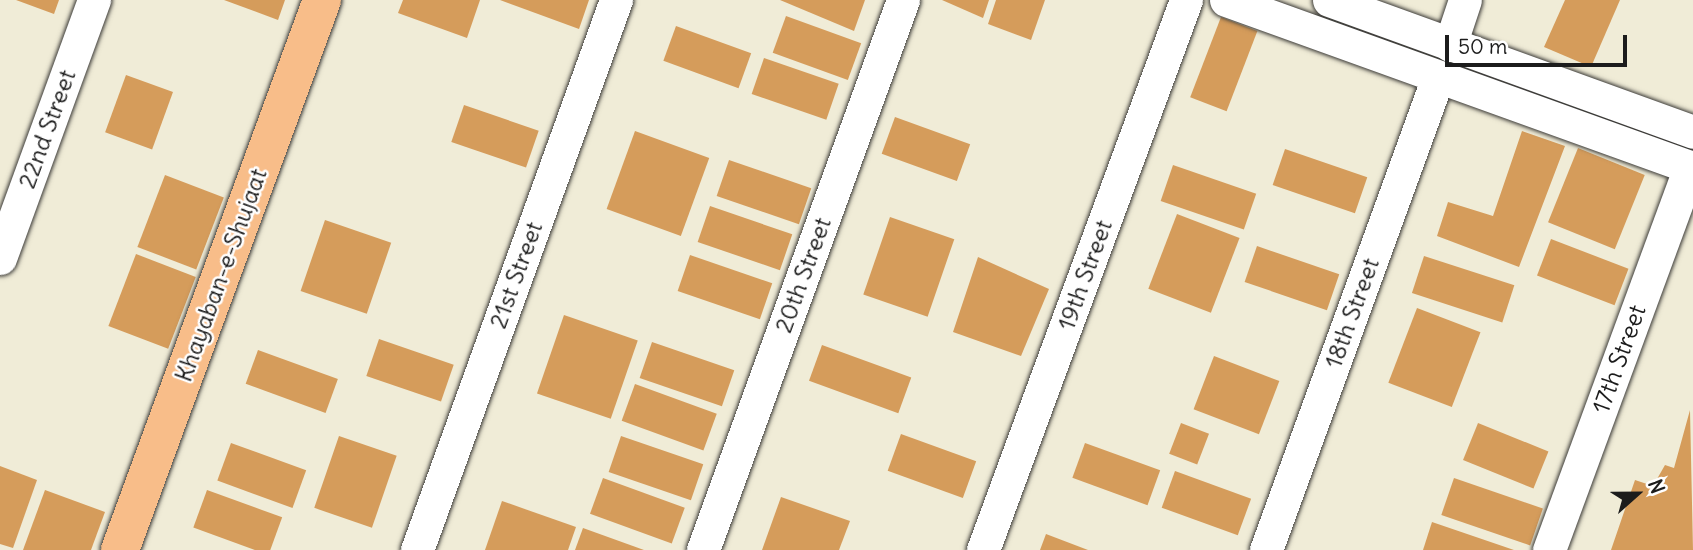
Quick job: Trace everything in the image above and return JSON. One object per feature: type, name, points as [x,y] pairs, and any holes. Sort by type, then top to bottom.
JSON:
[{"type":"main road","name":"Khayaban-e-Shujaat","points":[[120,550],[322,0]]},
{"type":"street","name":"22nd Street","points":[[0,258],[94,0]]},
{"type":"street","name":"21st Street","points":[[417,550],[616,0]]},
{"type":"street","name":"20th Street","points":[[703,550],[903,0]]},
{"type":"street","name":"19th Street","points":[[983,550],[1186,0]]},
{"type":"street","points":[[1226,0],[1691,168]]},
{"type":"street","points":[[1329,0],[1450,45],[1583,89],[1693,132]]},
{"type":"street","points":[[1450,45],[1465,0]]},
{"type":"street","points":[[1510,103],[1529,91],[1529,79],[1517,67]]},
{"type":"street","name":"18th Street","points":[[1266,550],[1438,77]]},
{"type":"street","points":[[1568,124],[1563,101],[1583,89]]},
{"type":"street","name":"17th Street","points":[[1549,550],[1691,168]]},
{"type":"building","points":[[16,0],[59,0],[54,14]]},
{"type":"building","points":[[224,0],[285,0],[278,20]]},
{"type":"building","points":[[403,0],[480,0],[467,38],[398,13]]},
{"type":"building","points":[[500,0],[589,0],[579,29]]},
{"type":"building","points":[[780,0],[865,0],[854,31]]},
{"type":"building","points":[[942,0],[989,0],[983,18]]},
{"type":"building","points":[[996,0],[1045,0],[1031,40],[988,24]]},
{"type":"building","points":[[1565,0],[1620,0],[1591,67],[1544,47]]},
{"type":"building","points":[[786,16],[861,43],[848,80],[773,53]]},
{"type":"building","points":[[1221,17],[1257,31],[1227,111],[1190,97]]},
{"type":"building","points":[[676,26],[751,53],[739,88],[663,61]]},
{"type":"building","points":[[764,58],[839,84],[826,120],[752,94]]},
{"type":"building","points":[[126,75],[173,92],[152,149],[105,132]]},
{"type":"building","points":[[464,105],[539,131],[526,168],[451,142]]},
{"type":"building","points":[[895,117],[970,144],[957,181],[882,154]]},
{"type":"building","points":[[635,131],[709,158],[681,236],[607,209]]},
{"type":"building","points":[[1522,131],[1565,146],[1519,267],[1437,236],[1448,202],[1493,216]]},
{"type":"building","points":[[1578,148],[1645,175],[1615,249],[1548,222]]},
{"type":"building","points":[[1285,149],[1367,177],[1355,213],[1273,185]]},
{"type":"building","points":[[729,160],[811,188],[799,224],[717,196]]},
{"type":"building","points":[[1173,165],[1256,194],[1244,230],[1161,201]]},
{"type":"building","points":[[165,175],[224,198],[196,269],[137,247]]},
{"type":"building","points":[[710,206],[792,234],[780,270],[698,242]]},
{"type":"building","points":[[1177,214],[1240,238],[1211,313],[1148,289]]},
{"type":"building","points":[[890,217],[954,239],[928,317],[863,295]]},
{"type":"building","points":[[325,220],[391,243],[367,314],[301,291]]},
{"type":"building","points":[[1551,239],[1628,269],[1615,305],[1537,275]]},
{"type":"building","points":[[1257,246],[1339,274],[1327,310],[1245,282]]},
{"type":"building","points":[[136,254],[196,277],[168,349],[108,326]]},
{"type":"building","points":[[690,255],[772,283],[760,319],[678,291]]},
{"type":"building","points":[[1424,256],[1514,285],[1502,322],[1412,293]]},
{"type":"building","points":[[978,257],[1049,289],[1021,356],[953,332]]},
{"type":"building","points":[[1417,308],[1480,332],[1452,407],[1388,383]]},
{"type":"building","points":[[564,315],[638,340],[611,419],[537,393]]},
{"type":"building","points":[[379,339],[454,365],[441,402],[366,376]]},
{"type":"building","points":[[652,342],[734,370],[722,406],[640,378]]},
{"type":"building","points":[[822,345],[911,377],[898,413],[809,381]]},
{"type":"building","points":[[258,350],[338,379],[326,413],[246,384]]},
{"type":"building","points":[[1214,356],[1279,381],[1259,434],[1194,409]]},
{"type":"building","points":[[635,384],[717,414],[703,450],[622,421]]},
{"type":"building","points":[[1690,410],[1693,550],[1611,550],[1635,480],[1653,486],[1665,465],[1674,468]]},
{"type":"building","points":[[1181,423],[1209,434],[1197,465],[1169,454]]},
{"type":"building","points":[[1478,423],[1548,451],[1533,489],[1463,460]]},
{"type":"building","points":[[901,434],[976,461],[963,498],[888,471]]},
{"type":"building","points":[[339,436],[397,456],[372,528],[314,508]]},
{"type":"building","points":[[621,436],[703,464],[691,500],[609,472]]},
{"type":"building","points":[[231,443],[306,470],[292,508],[217,481]]},
{"type":"building","points":[[1085,443],[1160,470],[1148,505],[1072,478]]},
{"type":"building","points":[[0,466],[37,480],[13,548],[0,544]]},
{"type":"building","points":[[1175,471],[1251,499],[1238,535],[1162,508]]},
{"type":"building","points":[[603,478],[685,508],[672,543],[590,514]]},
{"type":"building","points":[[1454,478],[1543,509],[1530,545],[1441,515]]},
{"type":"building","points":[[45,490],[105,512],[91,550],[23,550]]},
{"type":"building","points":[[207,490],[282,517],[270,550],[255,550],[193,528]]},
{"type":"building","points":[[781,497],[850,521],[839,550],[762,550]]},
{"type":"building","points":[[502,501],[576,527],[568,550],[485,550]]},
{"type":"building","points":[[1432,522],[1514,550],[1423,550]]},
{"type":"building","points":[[583,528],[644,550],[575,550]]},
{"type":"building","points":[[1046,534],[1088,550],[1040,550]]}]
